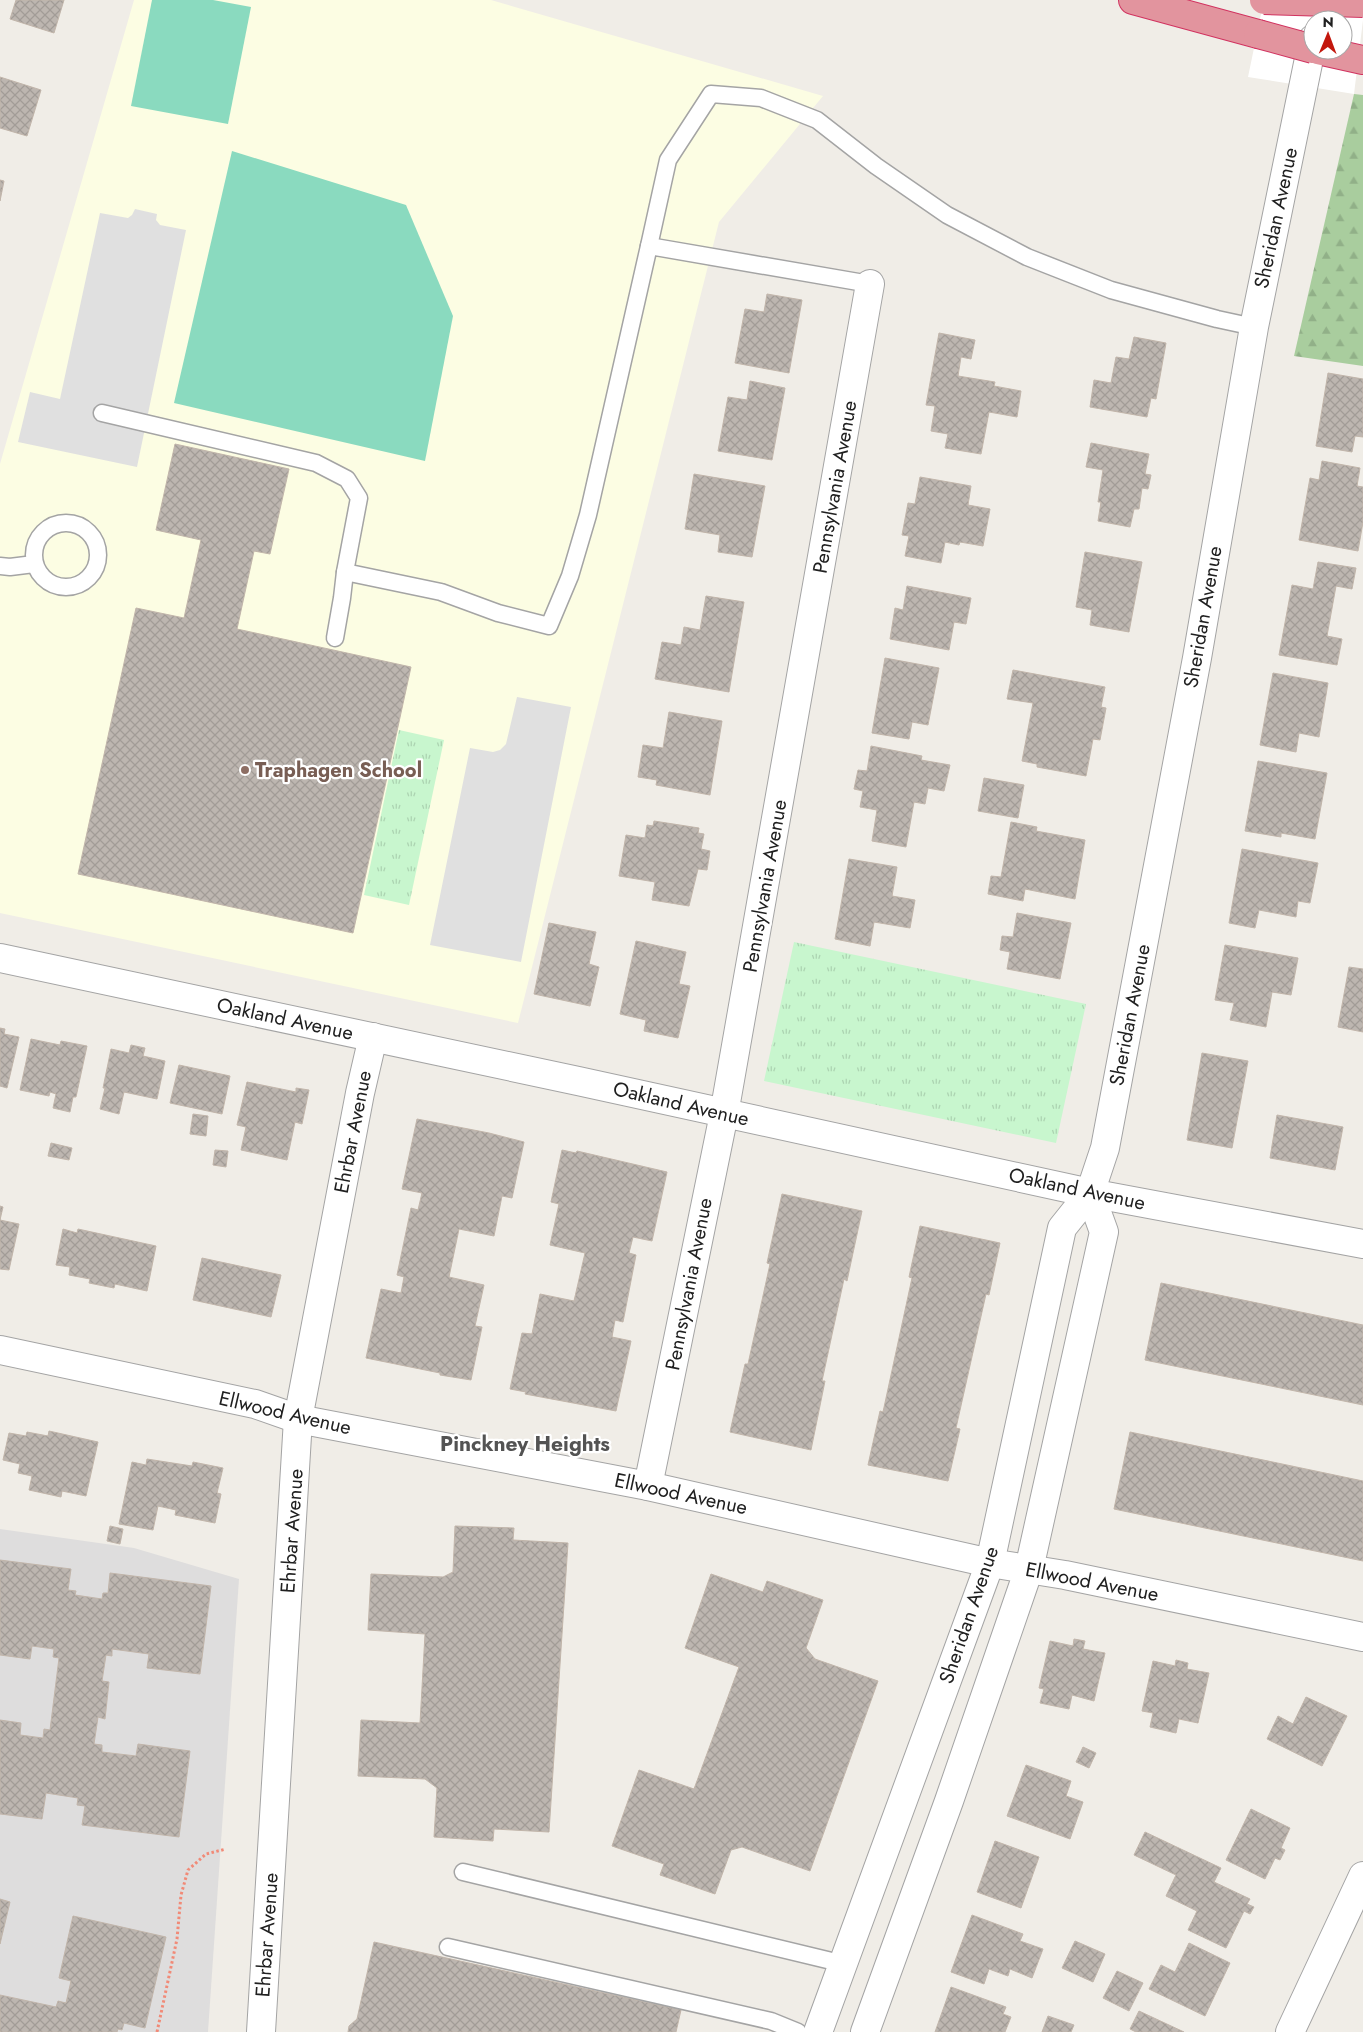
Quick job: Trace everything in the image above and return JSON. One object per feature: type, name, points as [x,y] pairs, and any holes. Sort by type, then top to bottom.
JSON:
[{"type":"highway","points":[[1133,0],[1303,46]]},
{"type":"highway","points":[[1264,0],[1363,3]]},
{"type":"street","name":"Sheridan Avenue","points":[[818,2032],[990,1563],[1062,1228],[1090,1193],[1105,1148],[1195,668],[1254,327],[1309,60]]},
{"type":"street","name":"Pennsylvania Avenue","points":[[648,1486],[724,1114],[870,284]]},
{"type":"street","name":"Oakland Avenue","points":[[0,958],[374,1037],[1090,1193],[1363,1244]]},
{"type":"street","name":"Ehrbar Avenue","points":[[261,2032],[298,1418],[360,1093],[374,1037]]},
{"type":"street","name":"Sheridan Avenue","points":[[865,2032],[949,1802],[1029,1569],[1104,1232],[1090,1193]]},
{"type":"street","name":"Ellwood Avenue","points":[[0,1350],[255,1404],[298,1418],[648,1486],[990,1563],[1065,1575],[1363,1637]]},
{"type":"street","points":[[1290,2032],[1363,1876]]},
{"type":"lane","points":[[345,572],[441,592],[498,613],[549,626],[570,576],[588,514],[668,160],[711,94],[760,98],[817,120],[876,166],[946,215],[1027,257],[1111,290],[1217,319],[1254,327]]},
{"type":"lane","points":[[649,246],[870,284]]},
{"type":"lane","points":[[102,413],[316,463],[348,479],[359,498],[335,638]]},
{"type":"lane","points":[[0,566],[10,567],[34,564]]},
{"type":"lane","points":[[463,1872],[844,1964]]},
{"type":"lane","points":[[448,1948],[771,2021],[798,2032]]},
{"type":"path","points":[[157,2032],[177,1939],[181,1894],[188,1870],[206,1854],[226,1849]]},
{"type":"shaded area","points":[[134,0],[491,0],[823,96],[719,222],[518,1023],[0,913],[0,464]]},
{"type":"shaded area","points":[[135,209],[157,214],[156,220],[160,225],[186,230],[137,467],[18,442],[30,392],[60,399],[100,213],[128,218]]},
{"type":"shaded area","points":[[517,697],[571,707],[521,962],[430,945],[470,748],[493,752],[500,750],[506,744]]},
{"type":"shaded area","points":[[0,1529],[134,1548],[239,1579],[208,2032],[0,2032]]},
{"type":"green space","points":[[152,0],[213,0],[251,7],[228,124],[131,106]]},
{"type":"green space","points":[[1354,94],[1363,95],[1363,366],[1294,356]]},
{"type":"green space","points":[[232,151],[406,205],[453,316],[425,461],[174,403]]},
{"type":"green space","points":[[399,730],[444,740],[409,905],[364,895]]},
{"type":"green space","points":[[794,942],[1086,1004],[1056,1143],[764,1081]]},
{"type":"pier","points":[[1264,0],[1363,0],[1363,20],[1354,94],[1248,77]]},
{"type":"building","points":[[16,0],[64,0],[54,33],[10,19]]},
{"type":"building","points":[[0,77],[41,90],[27,136],[0,128]]},
{"type":"building","points":[[0,180],[4,181],[0,201]]},
{"type":"building","points":[[767,294],[802,300],[789,373],[735,363],[745,309],[764,312]]},
{"type":"building","points":[[939,333],[975,340],[971,359],[961,357],[958,376],[995,382],[994,386],[1021,391],[1017,417],[989,412],[981,454],[945,448],[948,434],[931,431],[935,406],[926,405]]},
{"type":"building","points":[[1134,337],[1166,343],[1156,399],[1151,398],[1147,417],[1090,407],[1094,380],[1111,383],[1116,357],[1129,359]]},
{"type":"building","points":[[1328,373],[1363,379],[1363,437],[1355,436],[1352,452],[1316,446]]},
{"type":"building","points":[[750,381],[785,388],[772,460],[718,451],[728,397],[747,400]]},
{"type":"building","points":[[1091,443],[1149,454],[1145,474],[1151,475],[1148,489],[1142,488],[1139,509],[1134,509],[1130,527],[1098,521],[1101,502],[1098,502],[1103,470],[1086,467]]},
{"type":"building","name":"Traphagen School","points":[[175,444],[289,469],[270,554],[254,551],[237,629],[411,667],[353,933],[78,874],[136,608],[184,618],[201,540],[156,530]]},
{"type":"building","points":[[1322,461],[1360,468],[1357,486],[1363,487],[1363,522],[1358,551],[1299,540],[1310,478],[1319,480]]},
{"type":"building","points":[[694,474],[765,486],[752,557],[718,552],[720,535],[685,529]]},
{"type":"building","points":[[920,477],[971,486],[968,505],[990,509],[983,546],[960,542],[959,545],[945,542],[941,563],[905,556],[909,536],[902,535],[908,503],[915,504]]},
{"type":"building","points":[[1085,552],[1142,562],[1129,632],[1090,625],[1092,610],[1076,607]]},
{"type":"building","points":[[1318,562],[1356,568],[1352,589],[1336,586],[1327,636],[1342,639],[1337,665],[1279,655],[1292,585],[1313,589]]},
{"type":"building","points":[[907,586],[971,598],[966,624],[954,622],[949,650],[890,639],[895,608],[903,610]]},
{"type":"building","points":[[706,596],[744,602],[729,692],[655,679],[662,642],[681,645],[684,627],[700,630]]},
{"type":"building","points":[[885,658],[939,668],[928,725],[912,722],[909,739],[872,733]]},
{"type":"building","points":[[1013,670],[1105,687],[1101,707],[1106,708],[1100,740],[1093,739],[1086,776],[1037,767],[1037,764],[1022,761],[1033,703],[1007,699]]},
{"type":"building","points":[[1273,673],[1328,683],[1319,737],[1299,733],[1296,752],[1260,745]]},
{"type":"building","points":[[669,712],[722,721],[710,795],[656,785],[657,780],[638,777],[643,745],[663,748]]},
{"type":"building","points":[[871,746],[922,756],[921,760],[950,765],[944,791],[928,788],[925,804],[914,802],[906,847],[872,841],[877,810],[860,807],[863,791],[854,789],[858,770],[867,771]]},
{"type":"building","points":[[1258,761],[1327,773],[1315,839],[1281,833],[1281,837],[1245,831]]},
{"type":"building","points":[[984,778],[1024,785],[1018,818],[978,811]]},
{"type":"building","points":[[654,821],[699,828],[698,833],[704,834],[701,849],[710,851],[707,870],[698,869],[689,906],[652,900],[655,882],[619,876],[626,835],[645,838],[647,825],[653,826]]},
{"type":"building","points":[[1011,822],[1037,827],[1036,831],[1085,840],[1075,899],[1025,889],[1023,901],[988,894],[991,876],[1001,877]]},
{"type":"building","points":[[1242,849],[1318,863],[1310,903],[1298,901],[1296,917],[1259,910],[1255,928],[1229,923]]},
{"type":"building","points":[[849,859],[897,867],[892,896],[915,900],[910,928],[874,922],[870,946],[835,939]]},
{"type":"building","points":[[1017,913],[1071,923],[1060,979],[1007,969],[1010,952],[1000,950],[1002,936],[1013,937]]},
{"type":"building","points":[[549,923],[596,932],[589,964],[599,967],[590,1006],[534,994]]},
{"type":"building","points":[[636,941],[686,952],[679,984],[690,986],[678,1038],[644,1031],[646,1020],[620,1014]]},
{"type":"building","points":[[1225,945],[1298,958],[1291,995],[1272,992],[1266,1027],[1230,1020],[1234,1003],[1215,1000]]},
{"type":"building","points":[[1349,967],[1363,969],[1363,1032],[1338,1027]]},
{"type":"building","points":[[0,1028],[5,1029],[4,1034],[19,1037],[7,1088],[0,1086]]},
{"type":"building","points":[[31,1039],[60,1045],[61,1041],[87,1046],[76,1097],[73,1097],[70,1112],[53,1108],[56,1094],[50,1092],[49,1096],[20,1090]]},
{"type":"building","points":[[131,1045],[145,1048],[143,1056],[165,1061],[157,1099],[124,1092],[119,1114],[100,1109],[111,1049],[129,1053]]},
{"type":"building","points":[[1202,1053],[1248,1061],[1232,1148],[1187,1140]]},
{"type":"building","points":[[179,1065],[230,1076],[222,1114],[170,1103]]},
{"type":"building","points":[[247,1082],[296,1092],[296,1088],[309,1090],[302,1124],[295,1122],[287,1160],[241,1150],[246,1127],[237,1125]]},
{"type":"building","points":[[193,1114],[208,1116],[206,1136],[190,1134]]},
{"type":"building","points":[[1277,1115],[1343,1127],[1335,1170],[1270,1158]]},
{"type":"building","points":[[417,1119],[524,1142],[512,1198],[502,1196],[494,1236],[459,1229],[449,1277],[484,1285],[475,1326],[482,1327],[471,1380],[366,1358],[381,1289],[401,1293],[404,1277],[397,1275],[411,1208],[418,1210],[422,1193],[402,1189]]},
{"type":"building","points":[[51,1143],[72,1148],[69,1160],[48,1156]]},
{"type":"building","points":[[215,1150],[228,1151],[226,1167],[213,1165]]},
{"type":"building","points":[[562,1150],[576,1153],[577,1151],[667,1172],[652,1241],[633,1237],[629,1253],[636,1255],[623,1322],[615,1320],[612,1337],[631,1341],[616,1411],[525,1394],[526,1392],[510,1389],[522,1333],[532,1334],[540,1294],[574,1301],[585,1253],[550,1245],[559,1204],[551,1202]]},
{"type":"building","points":[[782,1194],[862,1211],[847,1281],[844,1279],[822,1381],[825,1381],[811,1450],[730,1432],[745,1364],[748,1364],[770,1264],[767,1263]]},
{"type":"building","points":[[0,1206],[3,1207],[0,1220]]},
{"type":"building","points":[[0,1220],[19,1224],[9,1270],[0,1269]]},
{"type":"building","points":[[920,1226],[1000,1243],[989,1295],[986,1294],[956,1428],[960,1429],[948,1481],[868,1465],[880,1411],[883,1412],[912,1278],[909,1277]]},
{"type":"building","points":[[63,1229],[77,1233],[78,1229],[156,1246],[147,1291],[115,1284],[114,1288],[89,1283],[90,1279],[69,1275],[70,1267],[56,1265]]},
{"type":"building","points":[[202,1258],[281,1275],[271,1317],[193,1300]]},
{"type":"building","points":[[1161,1283],[1363,1325],[1363,1405],[1145,1360]]},
{"type":"building","points":[[49,1431],[98,1442],[86,1496],[62,1491],[61,1497],[29,1490],[32,1476],[18,1473],[20,1464],[3,1460],[9,1433],[26,1436],[27,1432],[48,1436]]},
{"type":"building","points":[[1130,1432],[1363,1481],[1363,1561],[1114,1509]]},
{"type":"building","points":[[147,1459],[192,1466],[193,1462],[223,1468],[217,1493],[221,1494],[215,1523],[175,1515],[176,1510],[158,1506],[153,1530],[119,1524],[132,1462],[146,1465]]},
{"type":"building","points":[[110,1526],[123,1529],[120,1544],[107,1541]]},
{"type":"building","points":[[455,1526],[514,1528],[513,1540],[568,1543],[549,1832],[494,1829],[493,1841],[434,1837],[437,1788],[425,1779],[358,1776],[361,1720],[420,1723],[425,1634],[368,1630],[371,1574],[443,1577],[453,1572]]},
{"type":"building","points":[[0,1560],[71,1569],[68,1590],[76,1591],[75,1595],[102,1599],[103,1593],[108,1593],[110,1573],[211,1586],[200,1674],[147,1668],[149,1654],[112,1649],[112,1656],[106,1655],[102,1681],[109,1682],[105,1719],[98,1717],[94,1744],[102,1745],[102,1752],[136,1756],[138,1744],[190,1751],[179,1837],[82,1825],[85,1806],[77,1805],[78,1798],[46,1793],[42,1819],[0,1814],[0,1720],[21,1723],[20,1735],[43,1738],[44,1729],[50,1730],[59,1658],[53,1657],[54,1649],[32,1646],[30,1659],[0,1655]]},
{"type":"building","points":[[711,1574],[763,1592],[767,1581],[823,1600],[806,1648],[815,1659],[878,1681],[810,1871],[742,1847],[731,1850],[715,1894],[660,1875],[664,1864],[612,1846],[639,1770],[694,1789],[739,1667],[685,1648]]},
{"type":"building","points":[[1074,1639],[1085,1641],[1083,1649],[1105,1653],[1094,1701],[1072,1695],[1069,1709],[1040,1703],[1044,1689],[1039,1688],[1050,1641],[1073,1646]]},
{"type":"building","points":[[1176,1660],[1188,1663],[1187,1669],[1209,1673],[1198,1723],[1179,1719],[1176,1733],[1150,1727],[1153,1713],[1142,1711],[1153,1661],[1175,1666]]},
{"type":"building","points":[[1306,1697],[1347,1716],[1322,1766],[1267,1739],[1278,1716],[1293,1724]]},
{"type":"building","points":[[1083,1747],[1096,1753],[1089,1768],[1076,1762]]},
{"type":"building","points":[[1026,1765],[1071,1781],[1066,1796],[1083,1802],[1070,1839],[1007,1816]]},
{"type":"building","points":[[1251,1809],[1290,1828],[1281,1848],[1285,1850],[1280,1860],[1275,1858],[1265,1879],[1226,1860]]},
{"type":"building","points":[[1145,1832],[1221,1868],[1214,1882],[1250,1899],[1247,1904],[1254,1907],[1250,1914],[1244,1911],[1226,1948],[1188,1930],[1197,1911],[1166,1896],[1176,1875],[1134,1855]]},
{"type":"building","points":[[995,1841],[1039,1857],[1021,1908],[977,1892]]},
{"type":"building","points":[[0,1899],[10,1902],[0,1944]]},
{"type":"building","points":[[972,1915],[1023,1934],[1020,1941],[1043,1949],[1032,1978],[1010,1969],[1008,1976],[989,1969],[984,1984],[951,1972]]},
{"type":"building","points":[[73,1916],[166,1937],[145,2028],[124,2023],[122,2030],[118,2029],[117,2032],[0,2032],[0,1995],[56,2007],[58,2001],[66,2003],[71,1981],[59,1978]]},
{"type":"building","points":[[1075,1941],[1105,1954],[1093,1982],[1062,1968]]},
{"type":"building","points":[[374,1942],[681,2010],[676,2032],[348,2032],[349,2026],[357,2019]]},
{"type":"building","points":[[1189,1943],[1230,1963],[1205,2016],[1149,1989],[1161,1965],[1175,1972]]},
{"type":"building","points":[[1117,1971],[1143,1983],[1129,2011],[1103,1998]]},
{"type":"building","points":[[951,1987],[1006,2007],[1003,2014],[1011,2017],[1005,2032],[935,2032]]},
{"type":"building","points":[[1139,2011],[1184,2032],[1136,2032],[1130,2029]]},
{"type":"building","points":[[1048,2016],[1074,2025],[1071,2032],[1042,2032]]},
{"type":"place","name":"Traphagen School","points":[[245,770]]},
{"type":"district","name":"Pinckney Heights","points":[[525,1444]]}]
